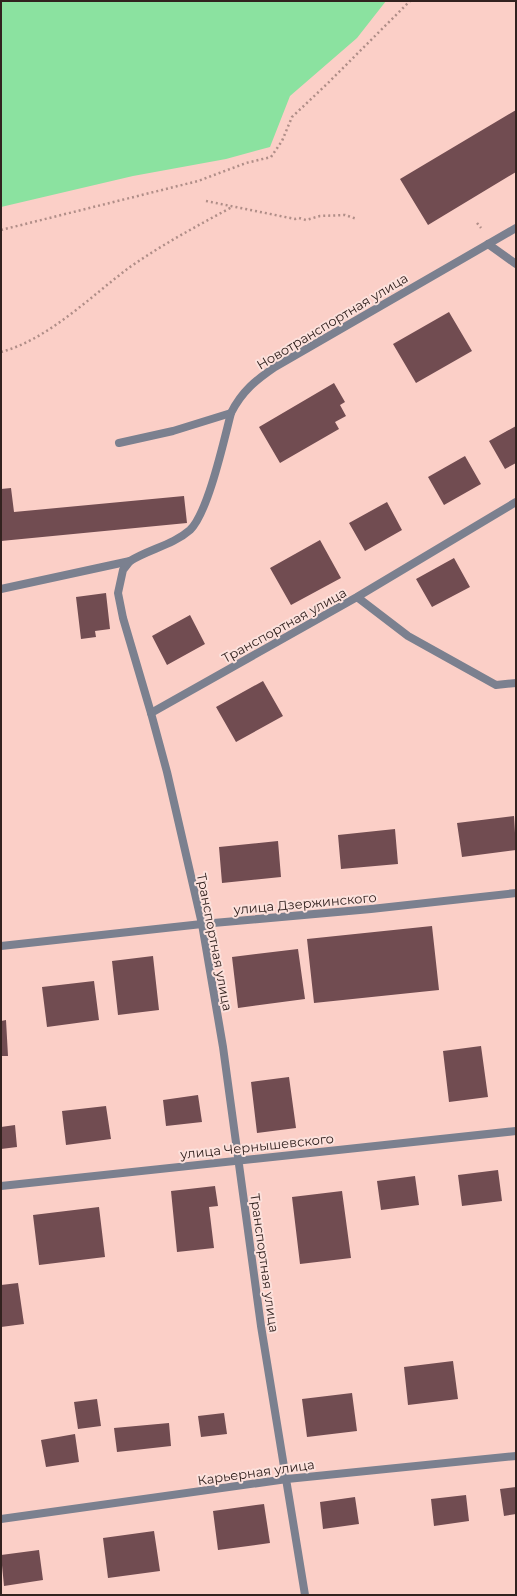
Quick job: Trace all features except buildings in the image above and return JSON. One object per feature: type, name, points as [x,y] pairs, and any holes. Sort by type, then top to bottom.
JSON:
[{"type":"street","name":"Новотранспортная улица","points":[[1,589],[130,560],[177,538],[190,530],[197,522],[206,503],[231,413],[243,394],[254,381],[275,367],[516,228]]},
{"type":"street","points":[[488,244],[516,264]]},
{"type":"street","points":[[119,443],[173,431],[231,413]]},
{"type":"street","name":"Транспортная улица","points":[[305,1595],[261,1326],[222,1047],[202,924],[167,772],[151,714],[357,598],[516,502]]},
{"type":"street","points":[[130,560],[123,570],[118,593],[123,618],[151,714]]},
{"type":"street","points":[[357,598],[408,636],[496,685],[516,682]]},
{"type":"street","name":"улица Дзержинского","points":[[1,946],[202,924],[371,909],[516,893]]},
{"type":"street","name":"улица Чернышевского","points":[[1,1186],[516,1131]]},
{"type":"street","name":"Карьерная улица","points":[[1,1519],[287,1479],[516,1456]]},
{"type":"path","points":[[1,230],[198,181],[246,163],[271,157],[282,142],[292,117],[410,1]]},
{"type":"path","points":[[206,201],[295,219],[299,218],[306,220],[320,216],[345,215],[358,219]]},
{"type":"path","points":[[1,352],[18,346],[51,328],[130,268],[164,245],[232,207]]},
{"type":"green space","points":[[1,1],[386,1],[357,38],[290,96],[270,147],[226,159],[133,176],[1,207]]}]
